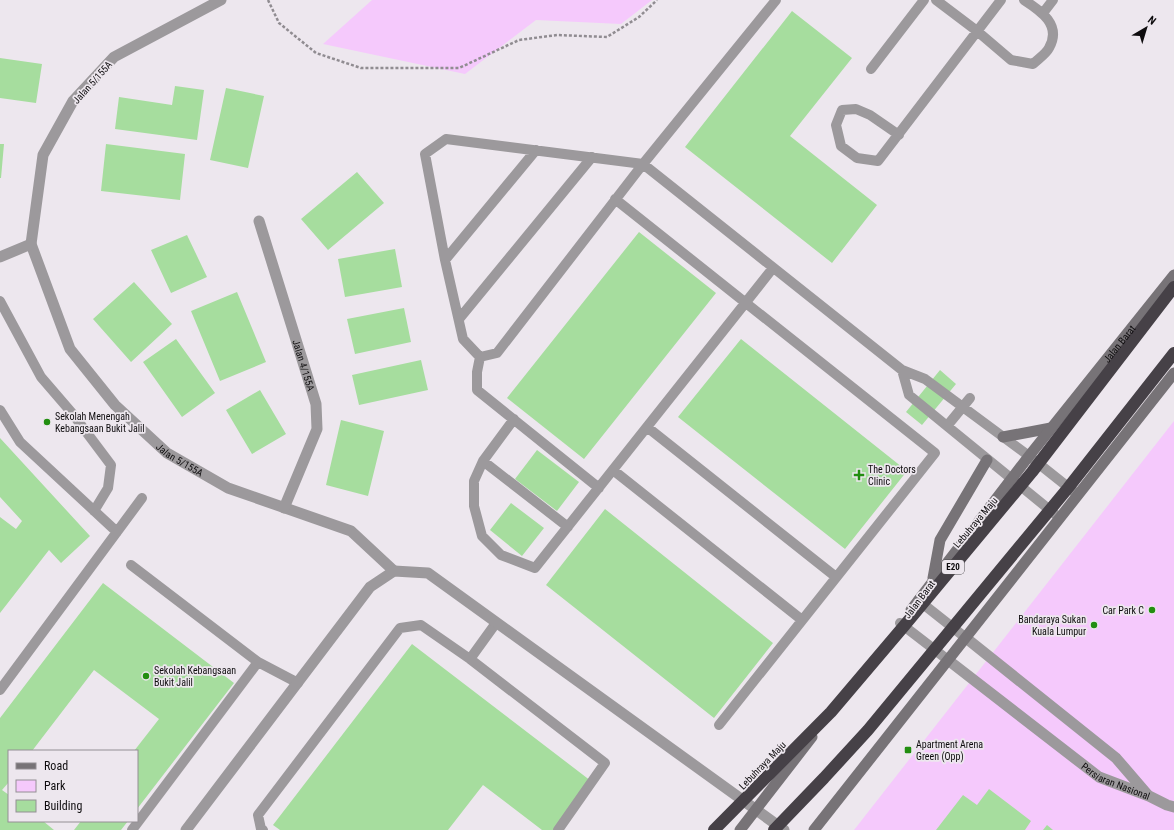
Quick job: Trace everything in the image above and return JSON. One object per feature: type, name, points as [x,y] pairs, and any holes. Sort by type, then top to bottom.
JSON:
[{"type":"highway","name":"Lebuhraya Maju","points":[[714,830],[831,712],[904,626],[1032,472],[1174,287]]},
{"type":"highway","points":[[774,830],[868,730],[1068,488],[1174,353]]},
{"type":"main road","name":"Jalan Barat","points":[[740,830],[1011,479],[1174,275]]},
{"type":"main road","points":[[814,830],[1174,373]]},
{"type":"main road","points":[[1003,437],[1051,428]]},
{"type":"main road","points":[[933,580],[940,540],[987,460]]},
{"type":"street","name":"Jalan 5/155A","points":[[221,0],[114,57],[73,101],[42,155],[31,244],[70,349],[114,405],[167,453],[228,488],[351,531],[394,571]]},
{"type":"street","name":"Jalan 4/155A","points":[[259,221],[316,404],[317,429],[284,508]]},
{"type":"street","points":[[0,257],[31,244]]},
{"type":"street","points":[[186,830],[370,587],[394,571],[428,573],[784,830]]},
{"type":"street","name":"Persiaran Nasional","points":[[966,638],[1116,758],[1148,796]]},
{"type":"street","name":"Persiaran Nasional","points":[[948,660],[1099,777],[1148,796]]},
{"type":"street","points":[[1148,796],[1171,806]]},
{"type":"lane","points":[[480,357],[497,353],[615,199],[776,0]]},
{"type":"lane","points":[[871,69],[924,0]]},
{"type":"lane","points":[[936,0],[977,31],[1011,60],[1033,64],[1049,49],[1053,35],[1051,24],[1043,13],[1024,0]]},
{"type":"lane","points":[[899,134],[870,115],[856,109],[842,110],[836,125],[841,146],[857,158],[878,161],[899,134],[1001,0]]},
{"type":"lane","points":[[1043,13],[1052,0]]},
{"type":"lane","points":[[480,357],[463,339],[460,319],[445,260],[425,154],[446,139],[643,164],[902,370],[925,379],[1029,456],[1078,495]]},
{"type":"lane","points":[[445,260],[536,150]]},
{"type":"lane","points":[[460,319],[592,158]]},
{"type":"lane","points":[[615,199],[935,453],[719,725]]},
{"type":"lane","points":[[514,419],[483,460],[474,481],[474,506],[482,536],[501,554],[535,568],[773,268]]},
{"type":"lane","points":[[0,301],[41,377],[72,413],[111,465],[108,488],[94,512]]},
{"type":"lane","points":[[480,357],[477,372],[477,390],[598,488]]},
{"type":"lane","points":[[902,370],[909,395],[1060,518]]},
{"type":"lane","points":[[947,426],[970,398]]},
{"type":"lane","points":[[0,410],[20,442],[117,532]]},
{"type":"lane","points":[[647,427],[836,577]]},
{"type":"lane","points":[[483,460],[568,527]]},
{"type":"lane","points":[[613,470],[802,620]]},
{"type":"lane","points":[[0,690],[142,498]]},
{"type":"lane","points":[[131,565],[258,662],[298,684]]},
{"type":"lane","points":[[918,600],[966,638]]},
{"type":"lane","points":[[470,659],[496,623]]},
{"type":"lane","points":[[900,623],[948,660]]},
{"type":"lane","points":[[263,830],[261,829],[258,816],[400,628],[421,625],[470,659],[605,763],[558,830]]},
{"type":"lane","points":[[132,830],[258,662]]},
{"type":"path","points":[[268,0],[279,23],[316,53],[361,68],[459,68],[519,40],[557,35],[607,37],[639,17],[657,0]]},
{"type":"green space","points":[[372,0],[652,0],[621,24],[536,20],[465,74],[323,44]]},
{"type":"green space","name":"Bandaraya Sukan Kuala Lumpur","points":[[1174,421],[1174,830],[854,830]]},
{"type":"building","points":[[792,11],[852,58],[790,136],[877,205],[832,263],[685,147]]},
{"type":"building","points":[[0,58],[42,64],[36,103],[0,98]]},
{"type":"building","points":[[175,86],[204,90],[197,140],[115,129],[119,97],[172,105]]},
{"type":"building","points":[[226,88],[264,96],[248,168],[210,160]]},
{"type":"building","points":[[0,144],[4,144],[1,178],[0,178]]},
{"type":"building","points":[[106,144],[185,154],[180,200],[101,191]]},
{"type":"building","points":[[357,172],[384,203],[328,250],[301,219]]},
{"type":"building","points":[[639,232],[716,293],[584,459],[507,398]]},
{"type":"building","points":[[187,235],[207,277],[171,293],[151,250]]},
{"type":"building","points":[[395,249],[402,287],[345,297],[338,259]]},
{"type":"building","points":[[134,282],[172,324],[131,362],[93,319]]},
{"type":"building","points":[[237,292],[266,362],[220,381],[191,311]]},
{"type":"building","points":[[404,308],[411,342],[355,354],[347,319]]},
{"type":"building","points":[[176,339],[215,393],[182,417],[143,362]]},
{"type":"building","points":[[741,339],[907,471],[845,549],[678,417]]},
{"type":"building","points":[[421,360],[428,390],[359,405],[352,375]]},
{"type":"building","points":[[940,370],[956,384],[922,425],[906,412]]},
{"type":"building","points":[[260,390],[286,434],[252,454],[226,410]]},
{"type":"building","points":[[341,420],[384,431],[368,496],[326,485]]},
{"type":"building","points":[[0,438],[90,536],[61,563],[49,550],[0,613],[0,517],[16,529],[22,521],[0,497]]},
{"type":"building","points":[[537,450],[579,482],[557,511],[515,479]]},
{"type":"building","points":[[511,503],[544,528],[522,556],[490,530]]},
{"type":"building","points":[[605,509],[773,643],[714,718],[546,585]]},
{"type":"building","points":[[103,583],[234,683],[138,808],[138,750],[135,750],[159,719],[94,670],[33,750],[8,750],[8,783],[2,790],[8,794],[8,822],[44,822],[54,830],[0,830],[0,718]]},
{"type":"building","points":[[412,644],[591,781],[554,830],[542,830],[483,785],[448,830],[280,830],[273,825]]},
{"type":"building","points":[[989,789],[1031,821],[1025,830],[936,830],[963,795],[977,805]]},
{"type":"building","points":[[80,822],[127,822],[121,830],[74,830]]},
{"type":"building","points":[[1047,825],[1053,830],[1043,830]]},
{"type":"place","name":"Sekolah Menengah Kebangsaan Bukit Jalil","points":[[47,422]]},
{"type":"place","name":"The Doctors Clinic","points":[[859,475]]},
{"type":"place","name":"Car Park C","points":[[1152,610]]},
{"type":"place","name":"Bandaraya Sukan Kuala Lumpur","points":[[1094,625]]},
{"type":"place","name":"Sekolah Kebangsaan Bukit Jalil","points":[[146,676]]},
{"type":"place","name":"Apartment Arena Green (Opp)","points":[[908,750]]}]
